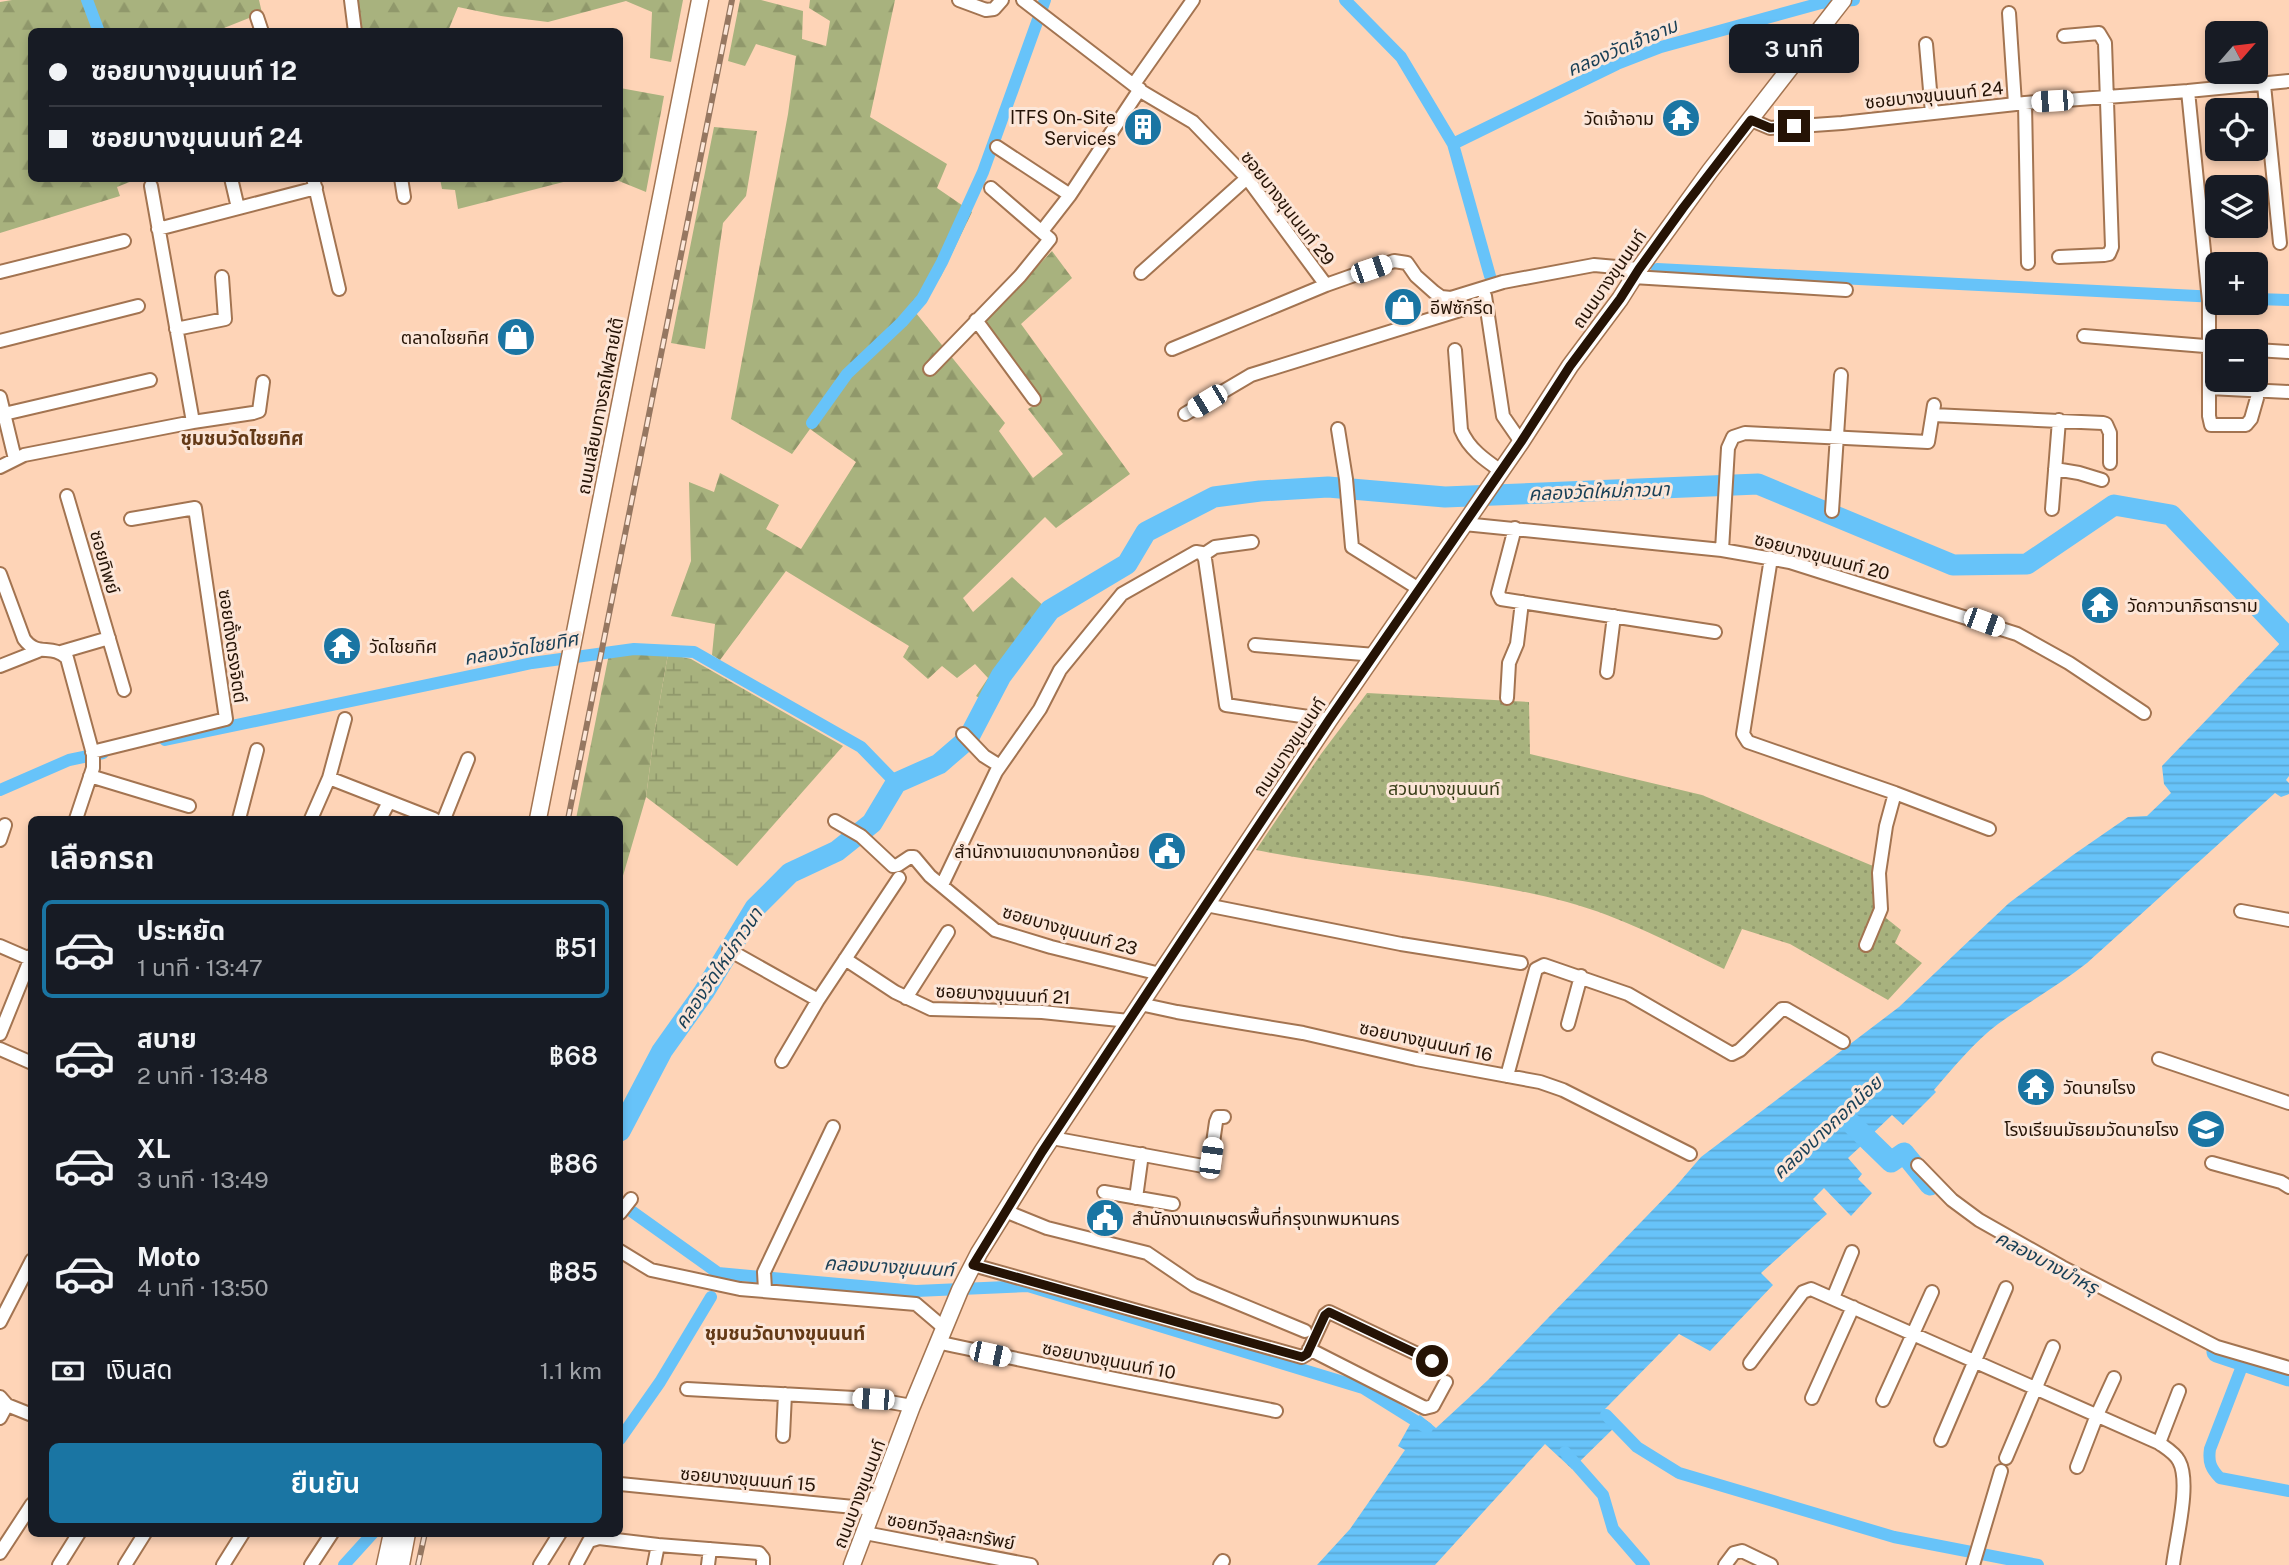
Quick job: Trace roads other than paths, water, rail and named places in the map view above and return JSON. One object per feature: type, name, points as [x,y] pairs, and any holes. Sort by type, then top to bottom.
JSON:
[{"type":"street","points":[[351,0],[354,28]]},
{"type":"street","name":"ถนนเลียบทางรถไฟสายใต้","points":[[539,816],[701,0]]},
{"type":"street","points":[[959,0],[986,10],[994,9],[1002,0]]},
{"type":"street","name":"ซอยบางขุนนนท์ 29","points":[[1023,0],[1137,87],[1193,122],[1247,178],[1326,285],[1394,261],[1402,261],[1441,297],[1451,298],[1503,282],[1594,265],[1636,273],[1846,290]]},
{"type":"street","points":[[930,369],[1020,276],[1193,0]]},
{"type":"street","name":"ถนนบางขุนนนท์","points":[[852,1565],[940,1335],[964,1282],[1005,1211],[1329,720],[1521,442],[1570,366],[1710,171],[1839,5]]},
{"type":"street","points":[[2009,13],[2020,103],[2028,263]]},
{"type":"street","points":[[257,17],[261,28]]},
{"type":"street","points":[[2059,257],[2104,255],[2111,251],[2103,36],[2094,32],[2064,36]]},
{"type":"street","points":[[1926,44],[1932,113]]},
{"type":"street","name":"ซอยบางขุนนนท์ 24","points":[[1751,120],[1770,128],[2020,103],[2188,92],[2289,81]]},
{"type":"street","points":[[2264,85],[2280,243]]},
{"type":"street","points":[[2188,92],[2211,329]]},
{"type":"street","points":[[997,147],[1070,195]]},
{"type":"street","points":[[1141,273],[1247,178]]},
{"type":"street","points":[[232,182],[239,208]]},
{"type":"street","points":[[402,182],[404,197]]},
{"type":"street","points":[[158,229],[239,208],[315,183],[339,289]]},
{"type":"street","points":[[151,186],[193,422]]},
{"type":"street","points":[[991,188],[1046,235]]},
{"type":"street","points":[[0,272],[124,241]]},
{"type":"street","points":[[176,329],[225,319],[227,316],[222,277]]},
{"type":"street","points":[[1172,349],[1326,285]]},
{"type":"street","points":[[1486,287],[1503,416],[1521,442]]},
{"type":"street","points":[[1185,414],[1251,375],[1486,302]]},
{"type":"street","points":[[0,341],[138,306]]},
{"type":"street","points":[[976,320],[1034,398]]},
{"type":"street","points":[[2084,336],[2205,346]]},
{"type":"street","points":[[1455,350],[1461,430],[1465,440],[1478,454],[1501,471]]},
{"type":"street","points":[[2268,351],[2289,352]]},
{"type":"street","points":[[1832,511],[1841,375]]},
{"type":"street","points":[[4,414],[150,380]]},
{"type":"street","points":[[0,467],[24,455],[259,411],[263,382]]},
{"type":"street","points":[[2268,391],[2289,392]]},
{"type":"street","points":[[2209,392],[2209,422],[2214,426],[2246,425],[2251,419],[2257,398]]},
{"type":"street","points":[[0,397],[15,459]]},
{"type":"street","points":[[1722,550],[1728,449],[1733,437],[1745,433],[1928,442],[1933,410],[2059,420],[2106,424],[2110,433],[2110,463]]},
{"type":"street","points":[[2052,509],[2059,420]]},
{"type":"street","points":[[1338,429],[1352,547],[1419,589]]},
{"type":"street","points":[[2055,470],[2102,480]]},
{"type":"street","name":"ซอยทิพย์","points":[[67,496],[124,690]]},
{"type":"street","name":"ซอยตั้งตรงจิตต์","points":[[93,753],[226,719],[195,508],[131,519]]},
{"type":"street","name":"ซอยบางขุนนนท์ 20","points":[[1464,524],[1722,550],[1790,562],[2017,634],[2069,663],[2144,713]]},
{"type":"street","points":[[1515,528],[1498,593],[1501,599],[1715,632]]},
{"type":"street","points":[[1203,555],[1215,547],[1252,542]]},
{"type":"street","points":[[942,885],[1000,766],[1040,709],[1060,670],[1122,594],[1196,552],[1203,555]]},
{"type":"street","points":[[1203,555],[1226,705],[1329,720]]},
{"type":"street","points":[[1772,558],[1743,734],[1748,742],[1989,829]]},
{"type":"street","points":[[0,573],[24,639],[38,651]]},
{"type":"street","points":[[1507,698],[1509,663],[1517,644],[1522,602]]},
{"type":"street","points":[[1607,672],[1614,615]]},
{"type":"street","points":[[61,652],[109,638]]},
{"type":"street","points":[[1255,645],[1374,655]]},
{"type":"street","points":[[0,666],[38,651],[54,650],[67,658],[93,753],[92,772],[77,816]]},
{"type":"street","points":[[312,816],[329,778],[345,719]]},
{"type":"street","points":[[962,734],[984,756],[1000,766]]},
{"type":"street","points":[[240,816],[257,750]]},
{"type":"street","points":[[445,816],[468,759]]},
{"type":"street","points":[[92,772],[189,806]]},
{"type":"street","points":[[329,778],[426,816]]},
{"type":"street","points":[[1866,945],[1881,909],[1879,873],[1886,826],[1895,793]]},
{"type":"street","points":[[382,816],[389,802]]},
{"type":"street","name":"ซอยบางขุนนนท์ 23","points":[[835,821],[861,836],[893,866],[914,857],[930,876],[995,930],[1160,974]]},
{"type":"street","points":[[0,840],[5,825]]},
{"type":"street","points":[[782,1061],[818,1000],[899,878]]},
{"type":"street","points":[[1206,905],[1401,944],[1521,963]]},
{"type":"street","points":[[2241,911],[2289,920]]},
{"type":"street","points":[[906,998],[948,932]]},
{"type":"street","points":[[0,946],[28,956]]},
{"type":"street","points":[[730,951],[818,1000]]},
{"type":"street","name":"ซอยบางขุนนนท์ 21","points":[[845,959],[906,998],[931,1009],[1042,1012],[1129,1021]]},
{"type":"street","points":[[1507,1076],[1536,969],[1541,965],[1549,965],[1628,994],[1732,1054],[1741,1050],[1782,1009],[1843,1042]]},
{"type":"street","points":[[1568,1024],[1581,976]]},
{"type":"street","points":[[0,1034],[27,979]]},
{"type":"street","name":"ซอยบางขุนนนท์ 16","points":[[1140,1004],[1303,1033],[1416,1059],[1540,1082],[1563,1090],[1690,1154]]},
{"type":"street","points":[[0,1049],[28,1061]]},
{"type":"street","points":[[2160,1059],[2289,1102]]},
{"type":"street","points":[[1052,1138],[1199,1166],[1207,1165],[1211,1158],[1216,1122],[1218,1117],[1224,1117]]},
{"type":"street","points":[[765,1290],[764,1272],[833,1127]]},
{"type":"street","points":[[1136,1198],[1142,1154]]},
{"type":"street","points":[[2212,1163],[2281,1182],[2289,1187]]},
{"type":"street","points":[[1918,1164],[1952,1200],[1979,1220],[2062,1267],[2217,1347],[2289,1368]]},
{"type":"street","points":[[1104,1192],[1172,1204]]},
{"type":"street","points":[[1005,1211],[1047,1228],[1147,1253],[1194,1285],[1305,1331]]},
{"type":"street","points":[[1833,1298],[1852,1252]]},
{"type":"street","points":[[623,1253],[651,1270],[740,1289],[905,1302],[923,1308],[940,1335]]},
{"type":"street","points":[[973,1265],[1302,1357],[1307,1354],[1325,1315],[1329,1312],[1432,1361]]},
{"type":"street","points":[[0,1322],[28,1268]]},
{"type":"street","points":[[1941,1440],[2006,1288]]},
{"type":"street","points":[[1750,1363],[1807,1289],[1833,1298],[2159,1443],[2176,1456],[2183,1469],[2183,1490],[2173,1565]]},
{"type":"street","points":[[1883,1400],[1932,1292]]},
{"type":"street","points":[[1812,1398],[1853,1307]]},
{"type":"street","name":"ซอยบางขุนนนท์ 10","points":[[940,1335],[1070,1372],[1276,1411]]},
{"type":"street","points":[[2006,1458],[2053,1347]]},
{"type":"street","points":[[1309,1349],[1425,1408],[1433,1406],[1446,1382]]},
{"type":"street","points":[[2077,1467],[2115,1378]]},
{"type":"street","points":[[687,1390],[873,1399],[912,1406]]},
{"type":"street","points":[[2159,1443],[2179,1391]]},
{"type":"street","points":[[782,1436],[785,1394]]},
{"type":"street","points":[[0,1418],[3,1401],[28,1410]]},
{"type":"street","points":[[1973,1565],[2001,1472]]},
{"type":"street","name":"ซอยบางขุนนนท์ 15","points":[[623,1484],[874,1509]]},
{"type":"street","points":[[0,1553],[28,1510]]},
{"type":"street","name":"ซอยทวีจุลละทรัพย์","points":[[865,1533],[1031,1565]]},
{"type":"street","points":[[59,1565],[76,1537]]},
{"type":"street","points":[[125,1565],[142,1537]]},
{"type":"street","points":[[223,1565],[240,1537]]},
{"type":"street","points":[[311,1565],[328,1537]]},
{"type":"street","points":[[385,1565],[391,1537]]},
{"type":"street","points":[[401,1565],[406,1537]]},
{"type":"street","points":[[540,1565],[558,1537]]},
{"type":"street","points":[[576,1565],[589,1541],[594,1538],[759,1553],[763,1565]]},
{"type":"street","points":[[654,1565],[658,1545]]},
{"type":"street","points":[[708,1565],[710,1549]]},
{"type":"street","points":[[1725,1565],[1734,1553],[1742,1551],[1771,1565]]},
{"type":"water","name":"คลองบางกอกน้อย","points":[[2289,634],[2289,776],[2286,780],[2289,783],[2289,794],[2281,797],[2275,793],[2087,963],[1989,1031],[1903,1125],[1892,1115],[1868,1138],[1871,1142],[1864,1150],[1861,1146],[1848,1158],[1862,1174],[1858,1179],[1872,1193],[1851,1216],[1824,1188],[1813,1199],[1827,1214],[1761,1273],[1773,1285],[1710,1351],[1679,1334],[1605,1409],[1618,1424],[1572,1469],[1545,1444],[1435,1565],[1317,1565],[1350,1529],[1405,1450],[1398,1446],[1413,1419],[1420,1415],[1436,1428],[1488,1380],[1701,1157],[1899,1007],[2009,903],[2128,817],[2147,816],[2171,793],[2164,784],[2162,766]]},
{"type":"waterway","points":[[87,0],[98,28]]},
{"type":"waterway","points":[[812,423],[847,374],[902,322],[922,299],[983,172],[1045,0]]},
{"type":"waterway","points":[[1345,0],[1401,57],[1453,144],[1490,276]]},
{"type":"waterway","name":"คลองวัดเจ้าอาม","points":[[1453,144],[1617,64],[1661,47],[1821,3],[1854,0]]},
{"type":"waterway","points":[[1657,269],[2205,296]]},
{"type":"waterway","points":[[2268,299],[2289,300]]},
{"type":"waterway","name":"คลองวัดใหม่ภาวนา","points":[[623,1125],[662,1051],[704,992],[755,908],[790,873],[837,851],[872,823],[896,783],[939,764],[968,739],[1001,676],[1050,610],[1127,564],[1146,532],[1214,497],[1328,487],[1445,497],[1758,484],[1953,565],[2027,564],[2114,505],[2171,515],[2289,639]]},
{"type":"waterway","name":"คลองวัดไชยทิศ","points":[[165,740],[532,663],[634,649],[694,652],[861,747],[896,783]]},
{"type":"waterway","name":"คลองวัดไชยทิศ","points":[[0,790],[69,760],[103,753]]},
{"type":"waterway","name":"คลองบางบำหรุ","points":[[1852,1124],[1891,1162],[1904,1153],[1930,1185]]},
{"type":"waterway","name":"คลองบางขุนนนท์","points":[[623,1205],[718,1273],[916,1291],[1028,1286],[1363,1388],[1427,1428]]},
{"type":"waterway","points":[[623,1435],[660,1382],[711,1297]]},
{"type":"waterway","name":"คลองบางบำหรุ","points":[[2217,1352],[2289,1376]]},
{"type":"waterway","points":[[2244,1361],[2210,1449],[2211,1465],[2220,1478],[2289,1491]]},
{"type":"waterway","points":[[1606,1415],[1637,1447],[1679,1473],[1894,1537],[2038,1565]]},
{"type":"waterway","points":[[1565,1452],[1603,1495],[1613,1529],[1644,1565]]},
{"type":"waterway","name":"คลองบางขุนนนท์","points":[[344,1565],[369,1537]]},
{"type":"railway","points":[[569,816],[732,0]]},
{"type":"railway","points":[[418,1565],[424,1537]]},
{"type":"place","name":"วัดเจ้าอาม","points":[[1681,118]]},
{"type":"place","name":"ITFS On-Site Services","points":[[1143,127]]},
{"type":"place","name":"อีฟซักรีด","points":[[1403,307]]},
{"type":"place","name":"ตลาดไชยทิศ","points":[[516,337]]},
{"type":"place","name":"วัดภาวนาภิรตาราม","points":[[2100,605]]},
{"type":"place","name":"วัดไชยทิศ","points":[[342,646]]},
{"type":"place","name":"สำนักงานเขตบางกอกน้อย","points":[[1167,851]]},
{"type":"place","name":"วัดนายโรง","points":[[2036,1087]]},
{"type":"place","name":"โรงเรียนมัธยมวัดนายโรง","points":[[2206,1129]]},
{"type":"place","name":"สำนักงานเกษตรพื้นที่กรุงเทพมหานคร","points":[[1105,1218]]},
{"type":"district","name":"ชุมชนวัดไชยทิศ","points":[[242,438]]},
{"type":"district","name":"ชุมชนวัดบางขุนนนท์","points":[[785,1333]]},
{"type":"park label","name":"สวนบางขุนนนท์","points":[[1444,788]]}]
